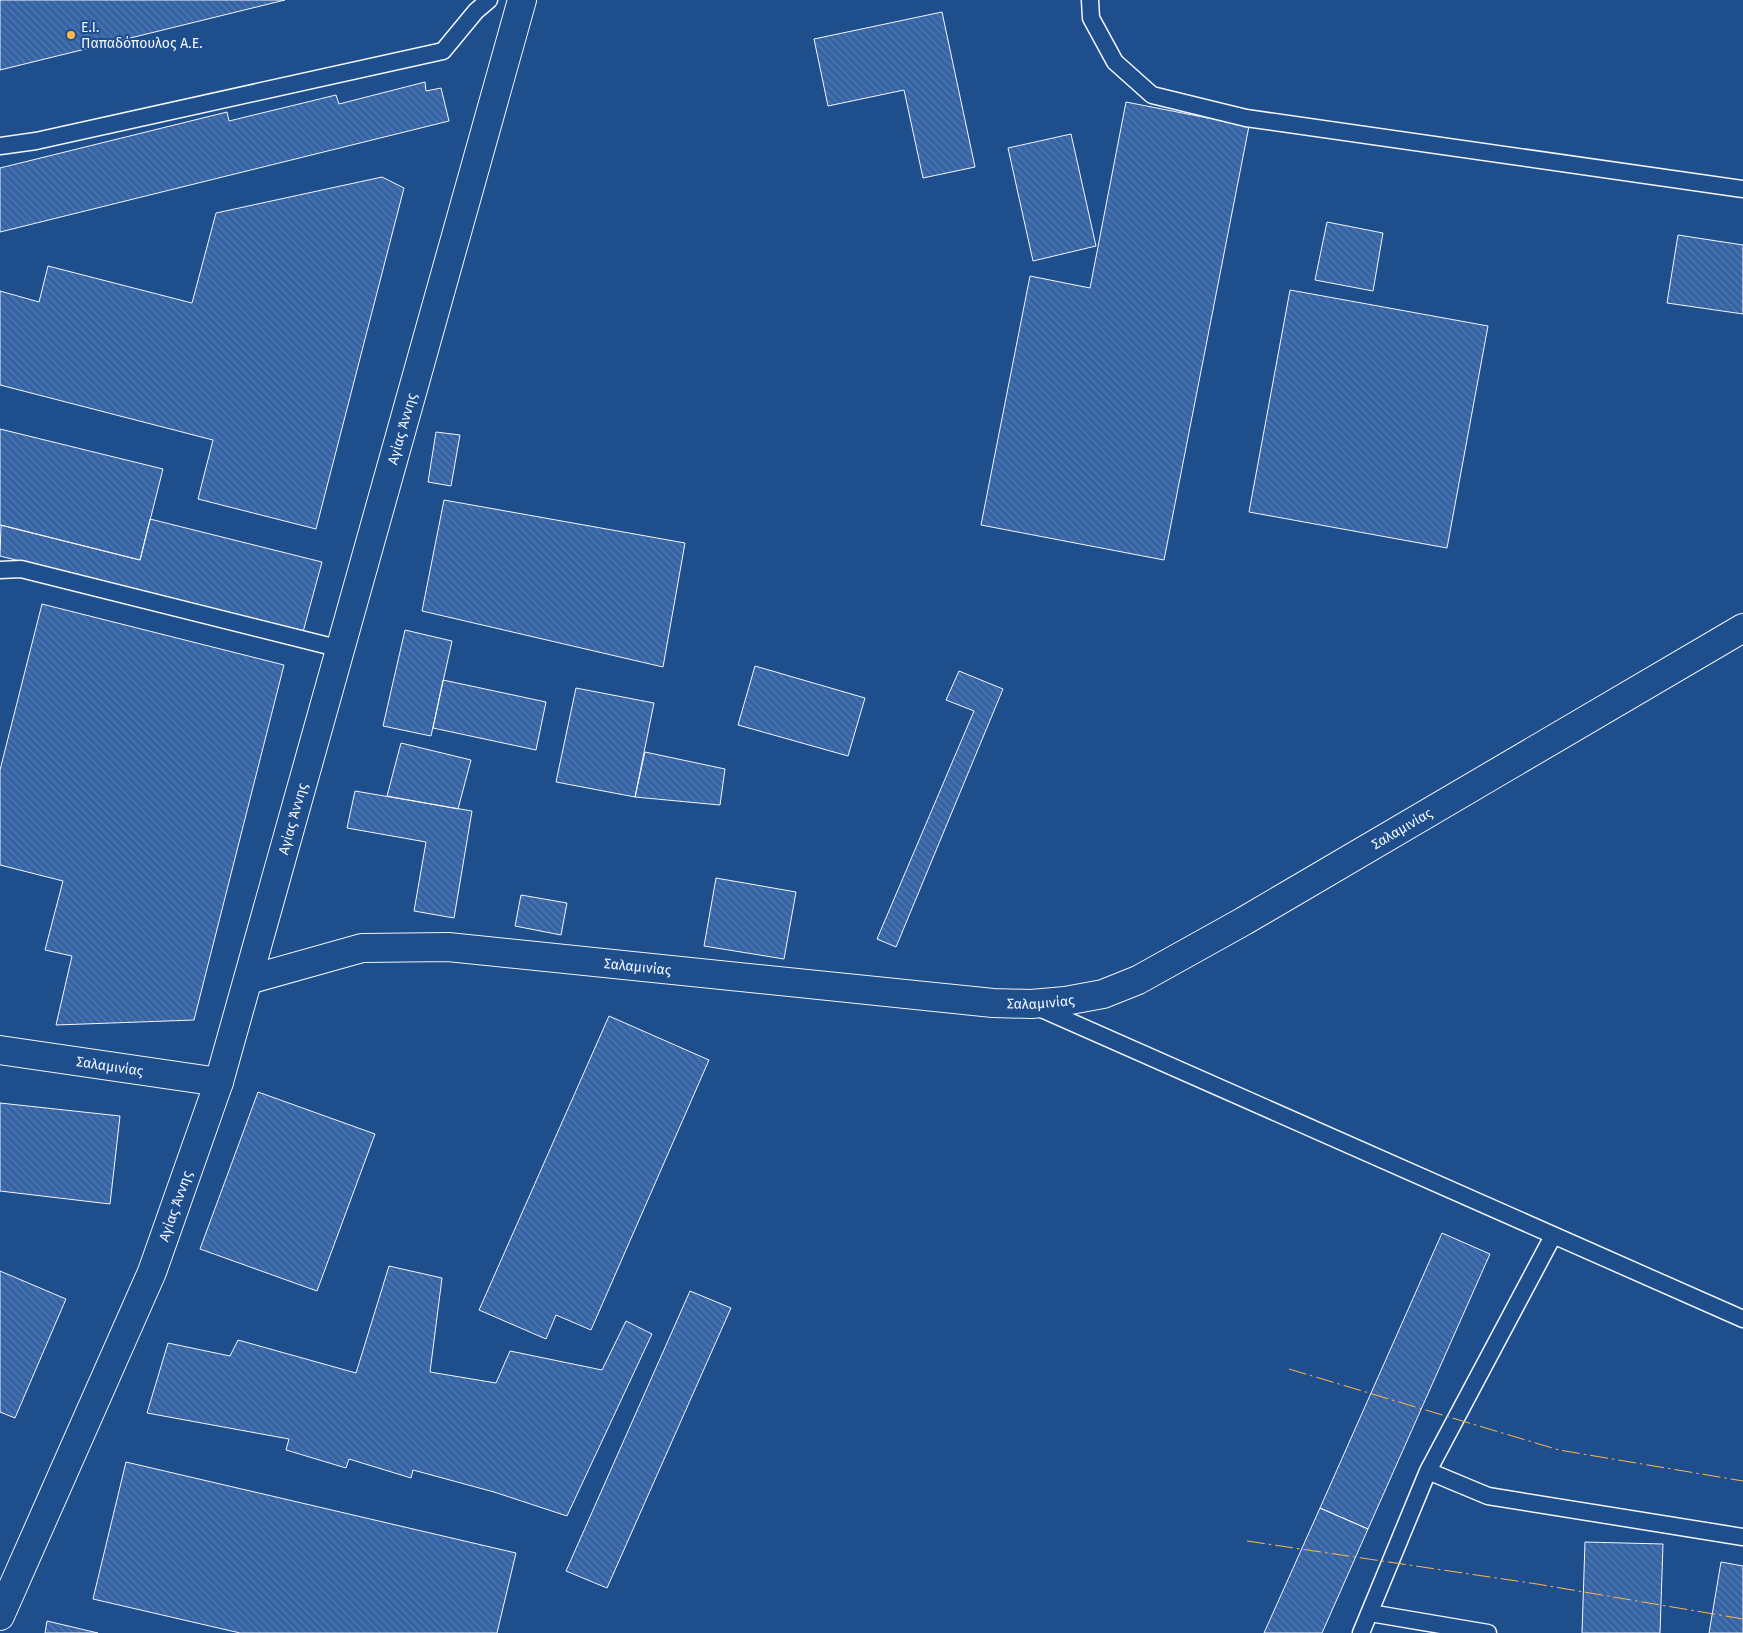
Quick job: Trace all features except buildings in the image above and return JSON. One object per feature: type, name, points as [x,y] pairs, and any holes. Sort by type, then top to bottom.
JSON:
[{"type":"street","name":"Αγίας Άννης","points":[[0,1616],[152,1272],[219,1082],[522,0]]},
{"type":"street","name":"Σαλαμινίας","points":[[248,980],[362,948],[448,947],[993,1003],[1030,1004],[1065,1002],[1103,994],[1138,980],[1244,922],[1743,628]]},
{"type":"street","name":"Σαλαμινίας","points":[[0,1050],[219,1082]]},
{"type":"lane","points":[[0,146],[45,139],[443,51],[476,12],[489,0]]},
{"type":"lane","points":[[1090,0],[1091,18],[1115,62],[1152,95],[1246,118],[1743,188]]},
{"type":"lane","points":[[0,570],[21,570],[341,649]]},
{"type":"lane","points":[[1030,1004],[1743,1319]]},
{"type":"lane","points":[[1361,1633],[1428,1470],[1553,1236]]},
{"type":"lane","points":[[1428,1470],[1488,1496],[1743,1537]]},
{"type":"lane","points":[[1370,1613],[1488,1633]]},
{"type":"power","points":[[1289,1369],[1559,1450],[1743,1481]]},
{"type":"power","points":[[1247,1541],[1537,1584],[1743,1619]]},
{"type":"place","name":"Ε.Ι. Παπαδόπουλος Α.Ε.","points":[[71,35]]}]
